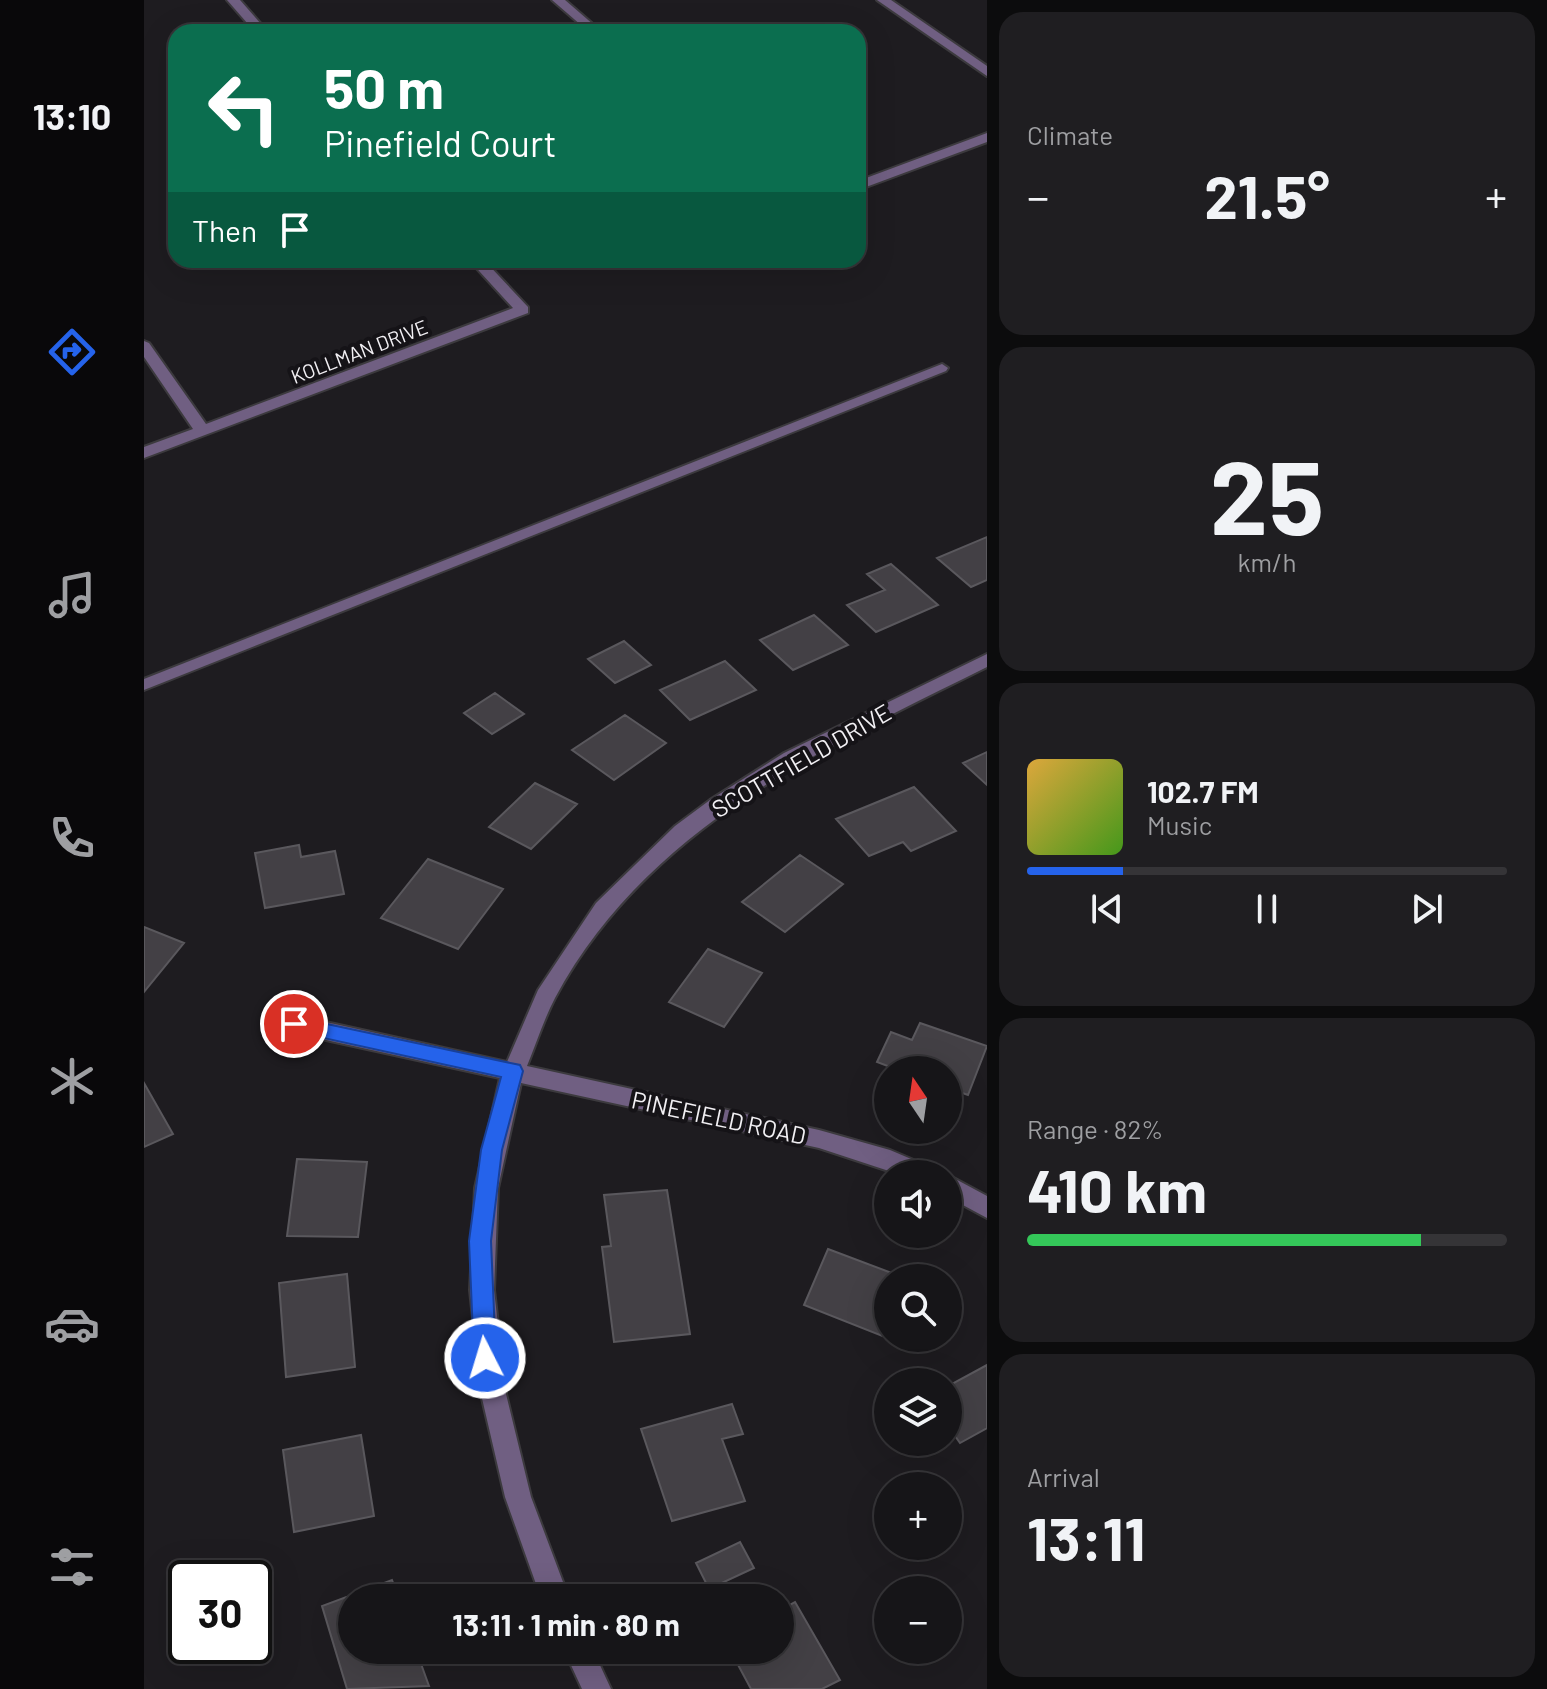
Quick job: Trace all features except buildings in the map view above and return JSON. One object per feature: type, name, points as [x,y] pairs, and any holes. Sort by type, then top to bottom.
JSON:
[{"type":"street","points":[[233,0],[255,24]]},
{"type":"street","points":[[558,0],[586,24]]},
{"type":"street","points":[[883,0],[987,72]]},
{"type":"street","points":[[866,183],[987,137]]},
{"type":"street","name":"KOLLMAN DRIVE","points":[[144,453],[523,310],[484,268]]},
{"type":"street","points":[[144,346],[203,431]]},
{"type":"street","name":"SCOTTFIELD DRIVE","points":[[550,1584],[517,1497],[499,1432],[485,1358],[480,1300],[480,1241],[486,1179],[497,1121],[513,1071],[549,984],[576,941],[644,864],[683,830],[781,765],[987,660]]},
{"type":"street","name":"PINEFIELD ROAD","points":[[294,1024],[819,1139],[890,1160]]},
{"type":"street","points":[[962,1193],[987,1208]]},
{"type":"street","points":[[585,1664],[597,1689]]},
{"type":"lane","points":[[144,685],[942,368]]},
{"type":"route","points":[[294,1024],[513,1071],[497,1121],[486,1179],[480,1241],[480,1300],[485,1358]]}]
